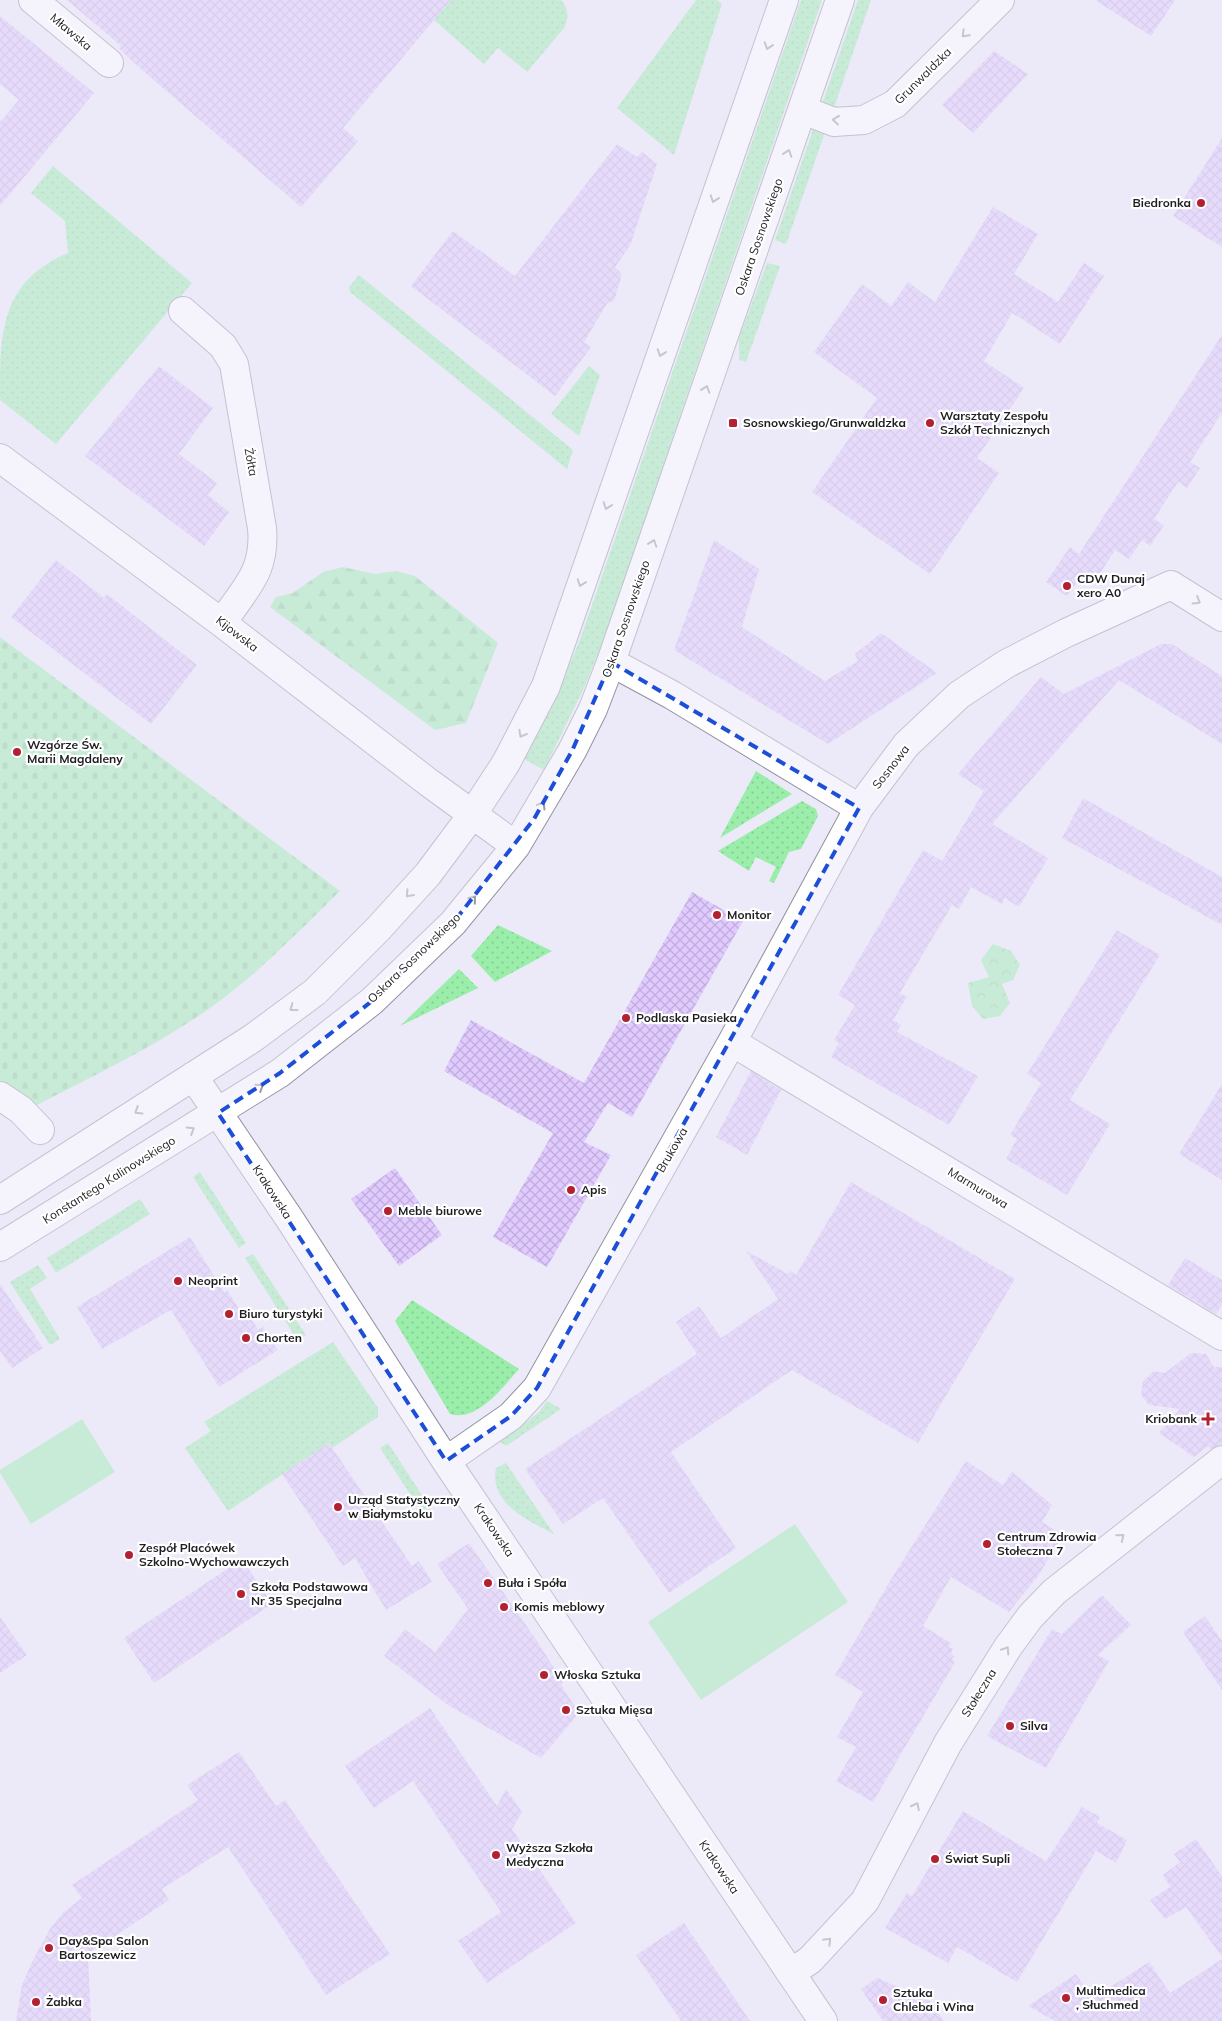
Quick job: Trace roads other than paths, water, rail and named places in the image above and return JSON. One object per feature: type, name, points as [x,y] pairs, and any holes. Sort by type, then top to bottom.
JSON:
[{"type":"street","name":"Mławska","points":[[33,0],[109,63]]},
{"type":"street","name":"Oskara Sosnowskiego","points":[[218,1112],[280,1074],[372,1001],[453,923],[516,846],[572,751],[593,709],[611,662],[840,0]]},
{"type":"street","name":"Grunwaldzka","points":[[803,110],[834,122],[864,120],[895,104],[1000,0]]},
{"type":"street","points":[[0,1200],[253,1038],[315,992],[378,929],[428,874],[472,815],[506,763],[546,686],[779,2]]},
{"type":"street","name":"Żółta","points":[[183,310],[223,346],[234,364],[262,528],[264,548],[260,564],[253,578],[222,622]]},
{"type":"street","name":"Kijowska","points":[[0,458],[222,622],[472,815],[516,846]]},
{"type":"street","name":"Sosnowa","points":[[859,808],[906,745],[959,695],[1006,664],[1066,633],[1171,585],[1222,617]]},
{"type":"street","points":[[611,662],[672,695],[859,808]]},
{"type":"street","name":"Brukowa","points":[[446,1461],[511,1416],[537,1388],[732,1042],[859,808]]},
{"type":"street","name":"Marmurowa","points":[[732,1042],[1222,1336]]},
{"type":"street","name":"Krakowska","points":[[194,1076],[319,1264],[446,1461],[823,2021]]},
{"type":"street","points":[[0,1096],[21,1110],[40,1130]]},
{"type":"street","name":"Konstantego Kalinowskiego","points":[[0,1247],[218,1112]]},
{"type":"street","name":"Stołeczna","points":[[792,1973],[810,1960],[865,1900],[948,1743],[1008,1647],[1030,1617],[1054,1592],[1222,1460]]},
{"type":"place","name":"Biedronka","points":[[1201,203]]},
{"type":"place","name":"Sosnowskiego/Grunwaldzka","points":[[733,423]]},
{"type":"place","name":"Warsztaty Zespołu Szkół Technicznych","points":[[930,423]]},
{"type":"place","name":"CDW Dunaj xero A0","points":[[1067,586]]},
{"type":"place","name":"Wzgórze Św. Marii Magdaleny","points":[[17,752]]},
{"type":"place","name":"Monitor","points":[[717,915]]},
{"type":"place","name":"Podlaska Pasieka","points":[[626,1018]]},
{"type":"place","name":"Apis","points":[[571,1190]]},
{"type":"place","name":"Meble biurowe","points":[[388,1211]]},
{"type":"place","name":"Neoprint","points":[[178,1281]]},
{"type":"place","name":"Biuro turystyki","points":[[229,1314]]},
{"type":"place","name":"Chorten","points":[[246,1338]]},
{"type":"place","name":"Kriobank","points":[[1208,1419]]},
{"type":"place","name":"Urząd Statystyczny w Białymstoku","points":[[338,1507]]},
{"type":"place","name":"Centrum Zdrowia Stołeczna 7","points":[[987,1544]]},
{"type":"place","name":"Zespół Placówek Szkolno-Wychowawczych","points":[[129,1555]]},
{"type":"place","name":"Buła i Spóła","points":[[488,1583]]},
{"type":"place","name":"Szkoła Podstawowa Nr 35 Specjalna","points":[[241,1594]]},
{"type":"place","name":"Komis meblowy","points":[[504,1607]]},
{"type":"place","name":"Włoska Sztuka","points":[[544,1675]]},
{"type":"place","name":"Sztuka Mięsa","points":[[566,1710]]},
{"type":"place","name":"Silva","points":[[1010,1726]]},
{"type":"place","name":"Wyższa Szkoła Medyczna","points":[[496,1855]]},
{"type":"place","name":"Świat Supli","points":[[935,1859]]},
{"type":"place","name":"Day&Spa Salon Bartoszewicz","points":[[49,1948]]},
{"type":"place","name":"Multimedica , Słuchmed","points":[[1066,1998]]},
{"type":"place","name":"Sztuka Chleba i Wina","points":[[883,2000]]},
{"type":"place","name":"Żabka","points":[[36,2002]]}]
